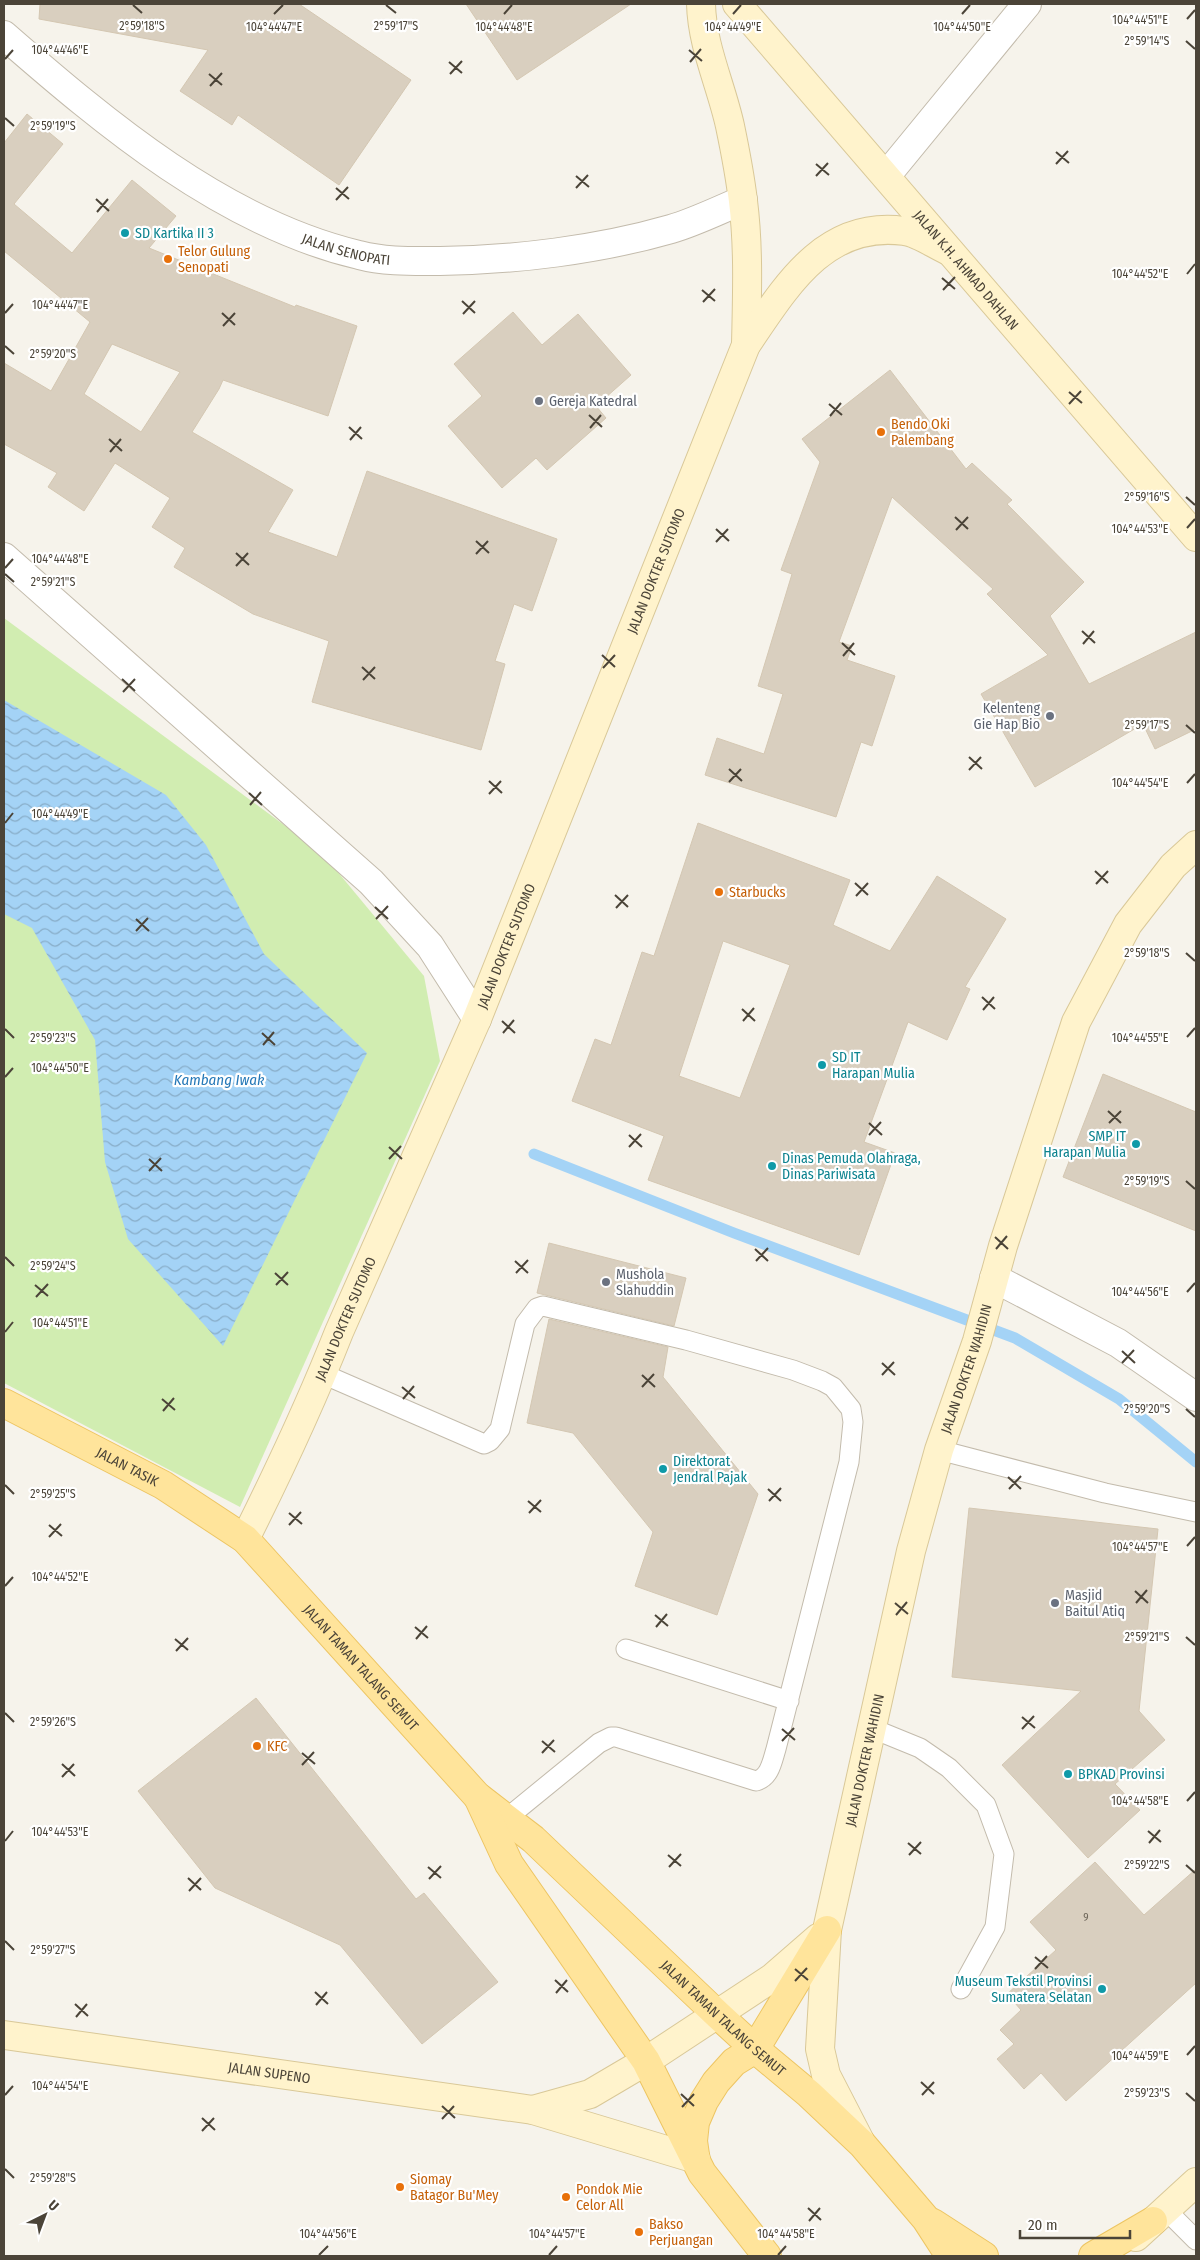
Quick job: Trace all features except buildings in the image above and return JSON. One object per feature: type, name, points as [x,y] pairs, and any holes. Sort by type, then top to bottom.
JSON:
[{"type":"main road","points":[[700,4],[701,19],[712,68],[729,124],[743,200],[747,259],[746,345]]},
{"type":"main road","name":"JALAN K.H. AHMAD DAHLAN","points":[[737,4],[1196,537]]},
{"type":"main road","points":[[746,345],[794,278],[834,243],[851,234],[876,231],[906,231],[950,252]]},
{"type":"main road","name":"JALAN DOKTER SUTOMO","points":[[245,1539],[323,1374],[339,1332],[477,1019],[746,345]]},
{"type":"main road","name":"JALAN DOKTER WAHIDIN","points":[[862,2144],[826,2076],[820,2049],[827,1930],[912,1551],[939,1450],[977,1341],[994,1278],[1076,1022],[1128,924],[1173,866],[1196,845]]},
{"type":"main road","name":"JALAN TASIK","points":[[4,1403],[164,1486],[245,1539]]},
{"type":"main road","name":"JALAN TAMAN TALANG SEMUT","points":[[245,1539],[477,1796],[533,1838],[718,2015],[809,2094],[862,2144],[926,2218],[950,2256]]},
{"type":"main road","name":"JALAN TAMAN TALANG SEMUT","points":[[477,1796],[509,1864],[646,2062],[702,2173],[767,2256]]},
{"type":"main road","points":[[533,2110],[590,2094],[646,2062],[772,1978],[827,1930]]},
{"type":"main road","points":[[696,2159],[693,2141],[695,2122],[704,2101],[716,2082],[734,2062],[755,2049],[827,1930]]},
{"type":"main road","name":"JALAN SUPENO","points":[[4,2035],[533,2110],[696,2159]]},
{"type":"main road","points":[[1115,2256],[1196,2182]]},
{"type":"main road","points":[[1093,2256],[1159,2215]]},
{"type":"main road","points":[[926,2218],[984,2256]]},
{"type":"street","points":[[886,176],[1027,4]]},
{"type":"street","name":"JALAN SENOPATI","points":[[4,35],[53,78],[118,130],[190,179],[269,224],[313,242],[360,256],[405,261],[488,260],[604,245],[672,229],[743,200]]},
{"type":"street","points":[[4,557],[371,882],[430,946],[477,1019]]},
{"type":"street","points":[[994,1278],[1118,1343],[1196,1398]]},
{"type":"lane","points":[[323,1374],[484,1444],[496,1436],[500,1429],[525,1324],[536,1308],[543,1306],[686,1340],[793,1370],[833,1387],[851,1409],[853,1422],[849,1462],[776,1749],[768,1772],[763,1779],[756,1781],[611,1737],[600,1743],[508,1818]]},
{"type":"lane","points":[[939,1450],[1105,1493],[1196,1512]]},
{"type":"lane","points":[[626,1650],[788,1701]]},
{"type":"lane","points":[[872,1728],[920,1748],[949,1768],[986,1805],[1004,1854],[994,1927],[961,1989]]},
{"type":"lane","points":[[1159,2215],[1196,2240]]},
{"type":"green space","points":[[4,618],[322,853],[424,976],[440,1061],[240,1507],[4,1383]]},
{"type":"water","name":"Kambang Iwak","points":[[4,700],[166,795],[206,845],[264,954],[367,1053],[223,1346],[128,1239],[105,1162],[95,1040],[32,928],[4,914]]},
{"type":"waterway","points":[[534,1154],[734,1233],[1015,1338],[1119,1399],[1196,1462]]},
{"type":"place","name":"SD Kartika II 3","points":[[125,233]]},
{"type":"place","name":"Telor Gulung Senopati","points":[[168,259]]},
{"type":"place","name":"Gereja Katedral","points":[[539,401]]},
{"type":"place","name":"Bendo Oki Palembang","points":[[881,432]]},
{"type":"place","name":"Kelenteng Gie Hap Bio","points":[[1050,716]]},
{"type":"place","name":"Starbucks","points":[[719,892]]},
{"type":"place","name":"SD IT Harapan Mulia","points":[[822,1065]]},
{"type":"place","name":"SMP IT Harapan Mulia","points":[[1136,1144]]},
{"type":"place","name":"Dinas Pemuda Olahraga, Dinas Pariwisata","points":[[772,1166]]},
{"type":"place","name":"Mushola Slahuddin","points":[[606,1282]]},
{"type":"place","name":"Direktorat Jendral Pajak","points":[[663,1469]]},
{"type":"place","name":"Masjid Baitul Atiq","points":[[1055,1603]]},
{"type":"place","name":"KFC","points":[[257,1746]]},
{"type":"place","name":"BPKAD Provinsi","points":[[1068,1774]]},
{"type":"place","name":"Museum Tekstil Provinsi Sumatera Selatan","points":[[1102,1989]]},
{"type":"place","name":"Siomay Batagor Bu'Mey","points":[[400,2187]]},
{"type":"place","name":"Pondok Mie Celor All","points":[[566,2197]]},
{"type":"place","name":"Bakso Perjuangan","points":[[639,2232]]}]
